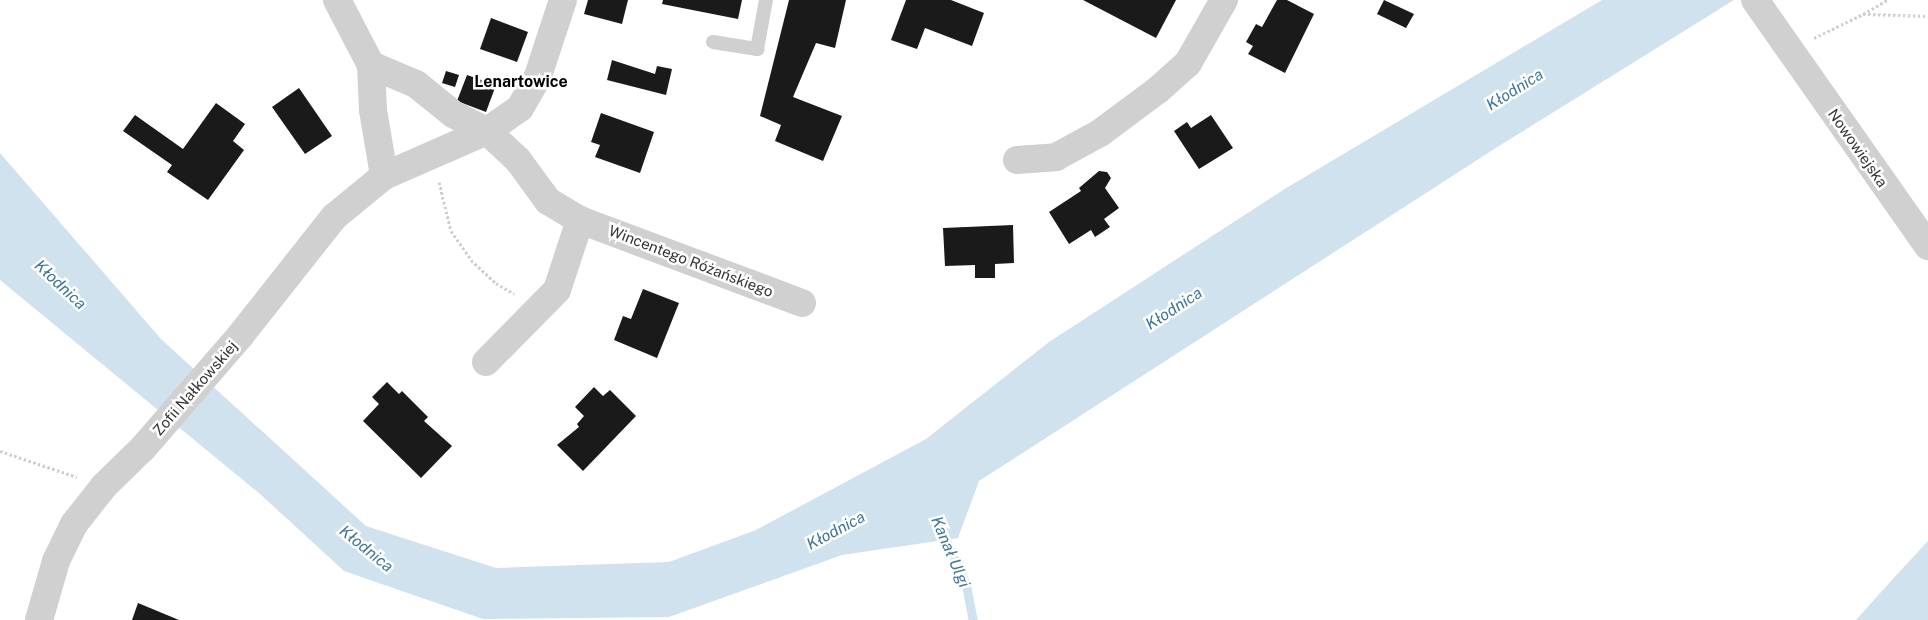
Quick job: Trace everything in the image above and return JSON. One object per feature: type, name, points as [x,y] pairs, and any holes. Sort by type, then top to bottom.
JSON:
[{"type":"street","points":[[336,0],[370,65],[373,110],[384,176]]},
{"type":"street","name":"Zofii Nałkowskiej","points":[[39,620],[56,561],[74,524],[104,486],[143,448],[240,336],[334,217],[384,176],[487,131],[520,108],[538,80],[563,0]]},
{"type":"street","points":[[1017,160],[1056,157],[1100,133],[1158,90],[1188,63],[1224,0]]},
{"type":"street","name":"Nowowiejska","points":[[1763,10],[1789,50],[1928,246]]},
{"type":"street","points":[[370,65],[416,84],[454,114],[487,131]]},
{"type":"street","name":"Wincentego Różańskiego","points":[[487,131],[518,160],[548,201],[580,220],[802,303]]},
{"type":"street","points":[[486,362],[557,290],[580,220]]},
{"type":"lane","points":[[713,42],[757,49],[766,0]]},
{"type":"path","points":[[1789,50],[1863,14],[1887,0]]},
{"type":"path","points":[[1863,14],[1928,16]]},
{"type":"path","points":[[432,154],[451,232],[471,260],[496,283],[538,308]]},
{"type":"path","points":[[0,451],[104,486]]},
{"type":"water","name":"Kłodnica","points":[[1602,0],[1734,0],[1499,146],[979,481],[958,538],[842,555],[669,617],[483,619],[344,571],[260,494],[0,280],[0,153],[161,339],[366,526],[496,568],[669,562],[756,530],[926,439],[1049,342],[1283,190]]},
{"type":"water","points":[[1928,541],[1928,620],[1856,620],[1890,582]]},
{"type":"building","points":[[588,0],[628,0],[622,24],[584,14]]},
{"type":"building","points":[[663,0],[742,0],[738,19],[662,4]]},
{"type":"building","points":[[789,0],[846,0],[835,48],[816,43],[793,97],[842,116],[823,161],[775,141],[781,125],[760,116]]},
{"type":"building","points":[[906,0],[951,0],[984,13],[972,46],[925,28],[917,49],[891,40]]},
{"type":"building","points":[[1083,0],[1176,0],[1156,38]]},
{"type":"building","points":[[1277,0],[1287,0],[1314,14],[1285,73],[1248,54],[1253,46],[1246,42],[1256,24],[1262,27]]},
{"type":"building","points":[[1384,0],[1414,14],[1406,28],[1377,14]]},
{"type":"building","points":[[491,18],[528,32],[517,62],[480,49]]},
{"type":"building","points":[[612,60],[655,74],[657,66],[672,69],[666,95],[607,80]]},
{"type":"building","points":[[446,71],[459,75],[455,87],[442,83]]},
{"type":"building","points":[[467,75],[496,85],[486,112],[457,101]]},
{"type":"building","points":[[299,88],[332,136],[305,154],[272,107]]},
{"type":"building","points":[[216,103],[245,124],[233,141],[244,150],[208,200],[167,172],[172,165],[123,131],[135,115],[183,149]]},
{"type":"building","points":[[601,113],[654,132],[640,173],[595,157],[600,145],[591,142]]},
{"type":"building","points":[[1211,115],[1233,148],[1199,169],[1174,131],[1187,122],[1191,128]]},
{"type":"building","points":[[1099,171],[1107,172],[1111,178],[1105,188],[1119,208],[1104,219],[1110,227],[1095,237],[1091,230],[1069,244],[1049,212],[1081,191],[1079,188]]},
{"type":"building","points":[[1013,225],[1014,263],[995,264],[995,278],[975,278],[975,265],[945,266],[943,228]]},
{"type":"building","points":[[643,289],[679,303],[657,358],[614,340],[623,316],[631,319]]},
{"type":"building","points":[[387,382],[399,394],[402,391],[428,417],[424,421],[452,446],[421,478],[363,421],[379,404],[372,397]]},
{"type":"building","points":[[594,387],[603,396],[610,390],[636,416],[583,471],[557,445],[579,427],[577,424],[584,416],[575,407]]},
{"type":"building","points":[[138,603],[179,620],[132,620]]},
{"type":"waterway","name":"Kanał Ulgi","points":[[941,529],[966,585],[973,620]]},
{"type":"district","name":"Lenartowice","points":[[521,82]]}]
